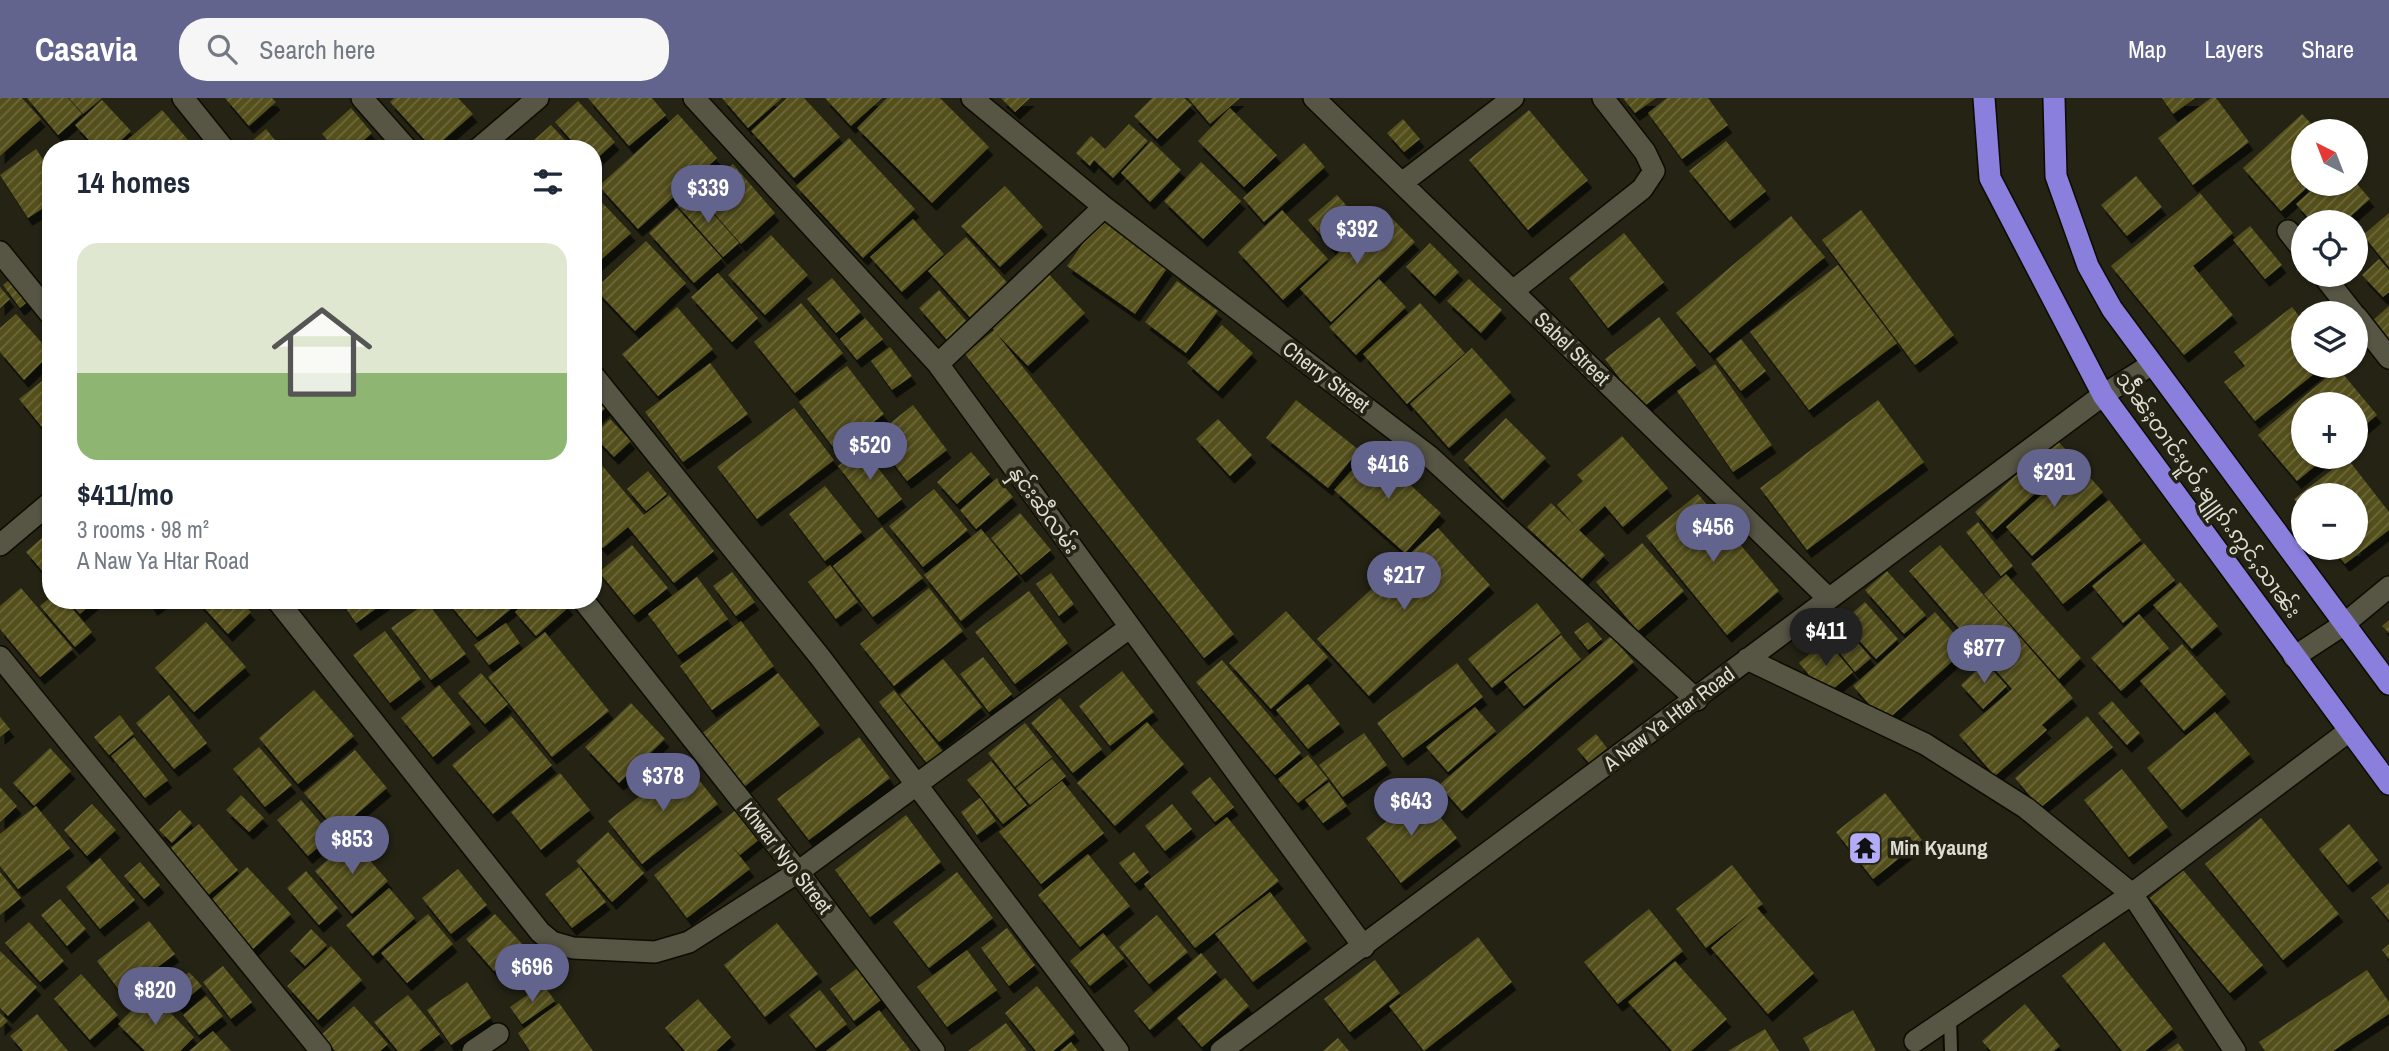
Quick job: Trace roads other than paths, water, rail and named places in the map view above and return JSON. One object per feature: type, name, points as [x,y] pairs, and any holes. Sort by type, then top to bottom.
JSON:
[{"type":"highway","name":"သဵႅၼ်ႈတၢင်းပူဝ်ႇၶျူၵ်ႉဢွင်ႇသၢၼ်း","points":[[1984,98],[1990,178],[2103,396],[2389,784]]},
{"type":"highway","name":"သဵႅၼ်ႈတၢင်းပူဝ်ႇၶျူၵ်ႉဢွင်ႇသၢၼ်း","points":[[2053,98],[2056,176],[2088,265],[2112,309],[2389,684]]},
{"type":"street","points":[[183,98],[217,140]]},
{"type":"street","points":[[362,98],[399,140]]},
{"type":"street","points":[[489,140],[538,98]]},
{"type":"street","name":"နှင်းဆီလမ်း","points":[[694,98],[938,364],[1364,947]]},
{"type":"street","name":"Cherry Street","points":[[972,98],[1104,207],[1429,456],[1697,700]]},
{"type":"street","name":"Sabel Street","points":[[1314,98],[1829,599]]},
{"type":"street","points":[[1402,183],[1513,98]]},
{"type":"street","points":[[1513,291],[1642,189],[1654,171],[1645,152],[1603,98]]},
{"type":"street","points":[[938,364],[1104,207]]},
{"type":"street","points":[[2288,231],[2291,235]]},
{"type":"street","points":[[0,252],[42,304]]},
{"type":"street","points":[[2333,287],[2344,301]]},
{"type":"street","points":[[2368,332],[2389,358]]},
{"type":"street","name":"A Naw Ya Htar Road","points":[[1221,1051],[2103,396],[2152,364]]},
{"type":"street","points":[[602,385],[820,657],[1118,1051]]},
{"type":"street","points":[[0,545],[42,510]]},
{"type":"street","points":[[2294,657],[2343,625],[2389,587]]},
{"type":"street","points":[[284,609],[540,932],[552,942],[573,948],[655,952],[689,942],[798,872],[1129,628]]},
{"type":"street","name":"Khwar Nyo Street","points":[[590,609],[798,872],[934,1051]]},
{"type":"street","points":[[0,657],[321,1051]]},
{"type":"street","points":[[1747,659],[1925,744],[2026,808],[2132,894],[2235,1051]]},
{"type":"street","points":[[1915,1041],[2132,894],[2349,732]]},
{"type":"street","points":[[473,1051],[498,1034]]},
{"type":"lane","points":[[1950,1017],[1951,1051]]},
{"type":"place","name":"Min Kyaung","points":[[1865,848]]}]
